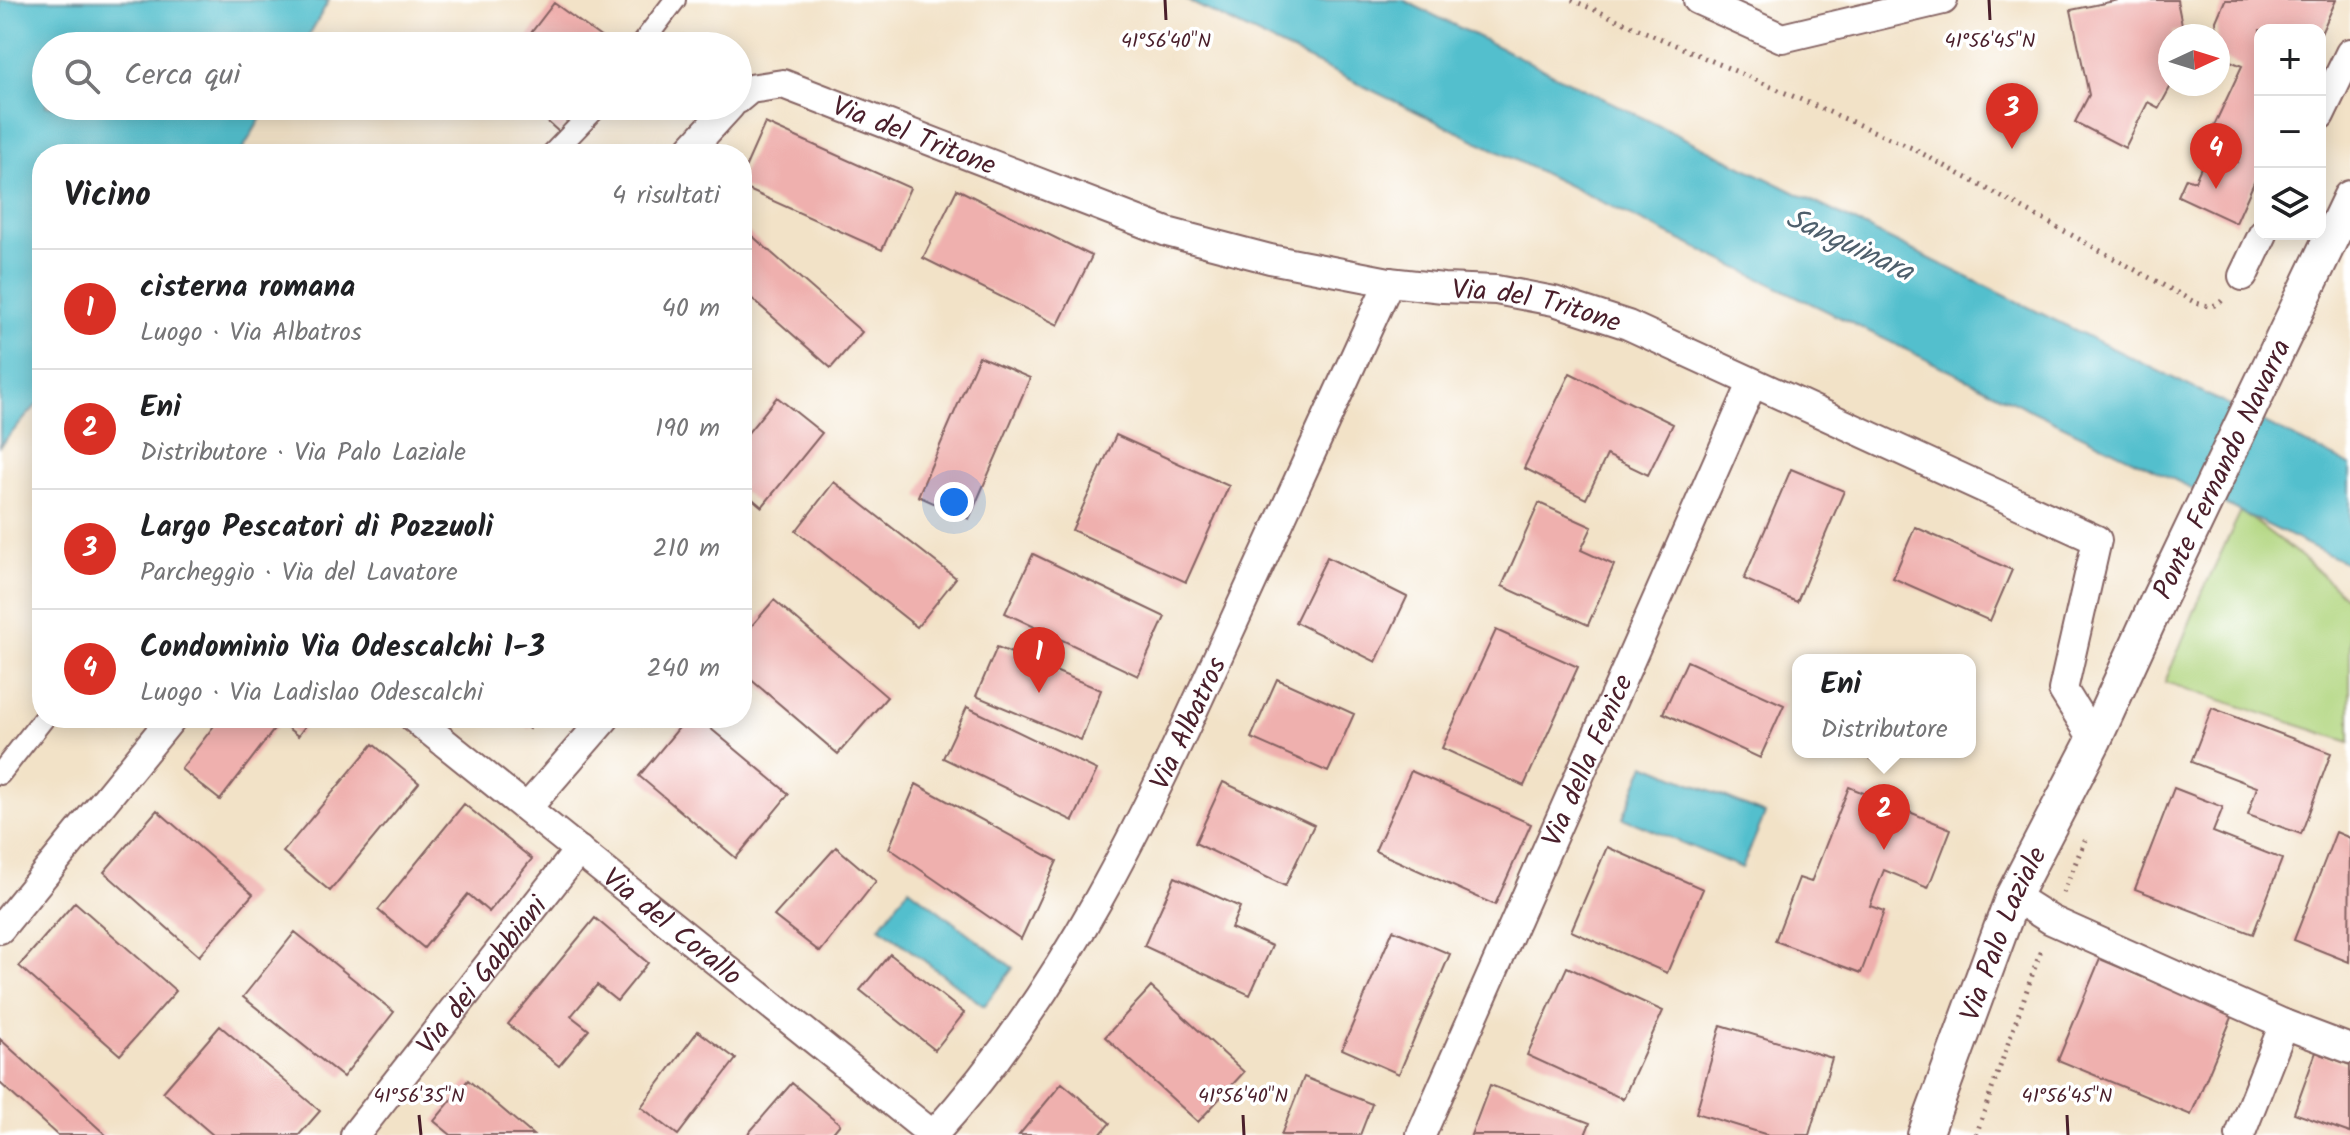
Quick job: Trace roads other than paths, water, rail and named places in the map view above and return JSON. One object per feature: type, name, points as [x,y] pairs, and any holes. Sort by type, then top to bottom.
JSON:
[{"type":"street","points":[[650,32],[675,0]]},
{"type":"street","points":[[1698,0],[1782,38],[1943,0]]},
{"type":"street","points":[[2326,103],[2350,53]]},
{"type":"street","name":"Via del Tritone","points":[[752,94],[783,84],[812,93],[1167,232],[1270,259],[1389,282],[1496,290],[1554,301],[1628,325],[2097,540],[2063,690],[2094,740]]},
{"type":"street","points":[[562,144],[585,120]]},
{"type":"street","points":[[695,144],[718,120]]},
{"type":"street","name":"Ponte Fernando Navarra","points":[[2094,740],[2350,198]]},
{"type":"street","points":[[2243,276],[2260,240]]},
{"type":"street","name":"Via Albatros","points":[[933,1135],[1014,1038],[1109,879],[1160,784],[1389,282]]},
{"type":"street","name":"Via della Fenice","points":[[1421,1135],[1752,384]]},
{"type":"street","points":[[0,774],[36,728]]},
{"type":"street","points":[[0,929],[164,728]]},
{"type":"street","name":"Via del Corallo","points":[[427,728],[933,1135]]},
{"type":"street","points":[[527,808],[596,728]]},
{"type":"street","name":"Via Palo Laziale","points":[[1925,1135],[2013,896],[2094,740]]},
{"type":"street","name":"Via dei Gabbiani","points":[[355,1135],[579,850]]},
{"type":"street","points":[[2013,896],[2051,920],[2284,1024],[2350,1049]]},
{"type":"street","points":[[2240,1135],[2284,1024]]},
{"type":"water","points":[[0,0],[329,0],[311,32],[32,32],[32,120],[260,120],[246,144],[32,144],[32,410],[0,446]]},
{"type":"water","name":"Sanguinara","points":[[1186,0],[1403,0],[2350,465],[2350,565]]},
{"type":"water","points":[[1645,764],[1765,814],[1742,868],[1623,818]]},
{"type":"water","points":[[909,888],[1013,968],[984,1006],[880,927]]},
{"type":"place","name":"Largo Pescatori di Pozzuoli","points":[[2012,149]]},
{"type":"place","name":"Condominio Via Odescalchi 1-3","points":[[2216,189]]},
{"type":"place","name":"cisterna romana","points":[[1039,693]]},
{"type":"place","name":"Eni","points":[[1884,850]]}]
